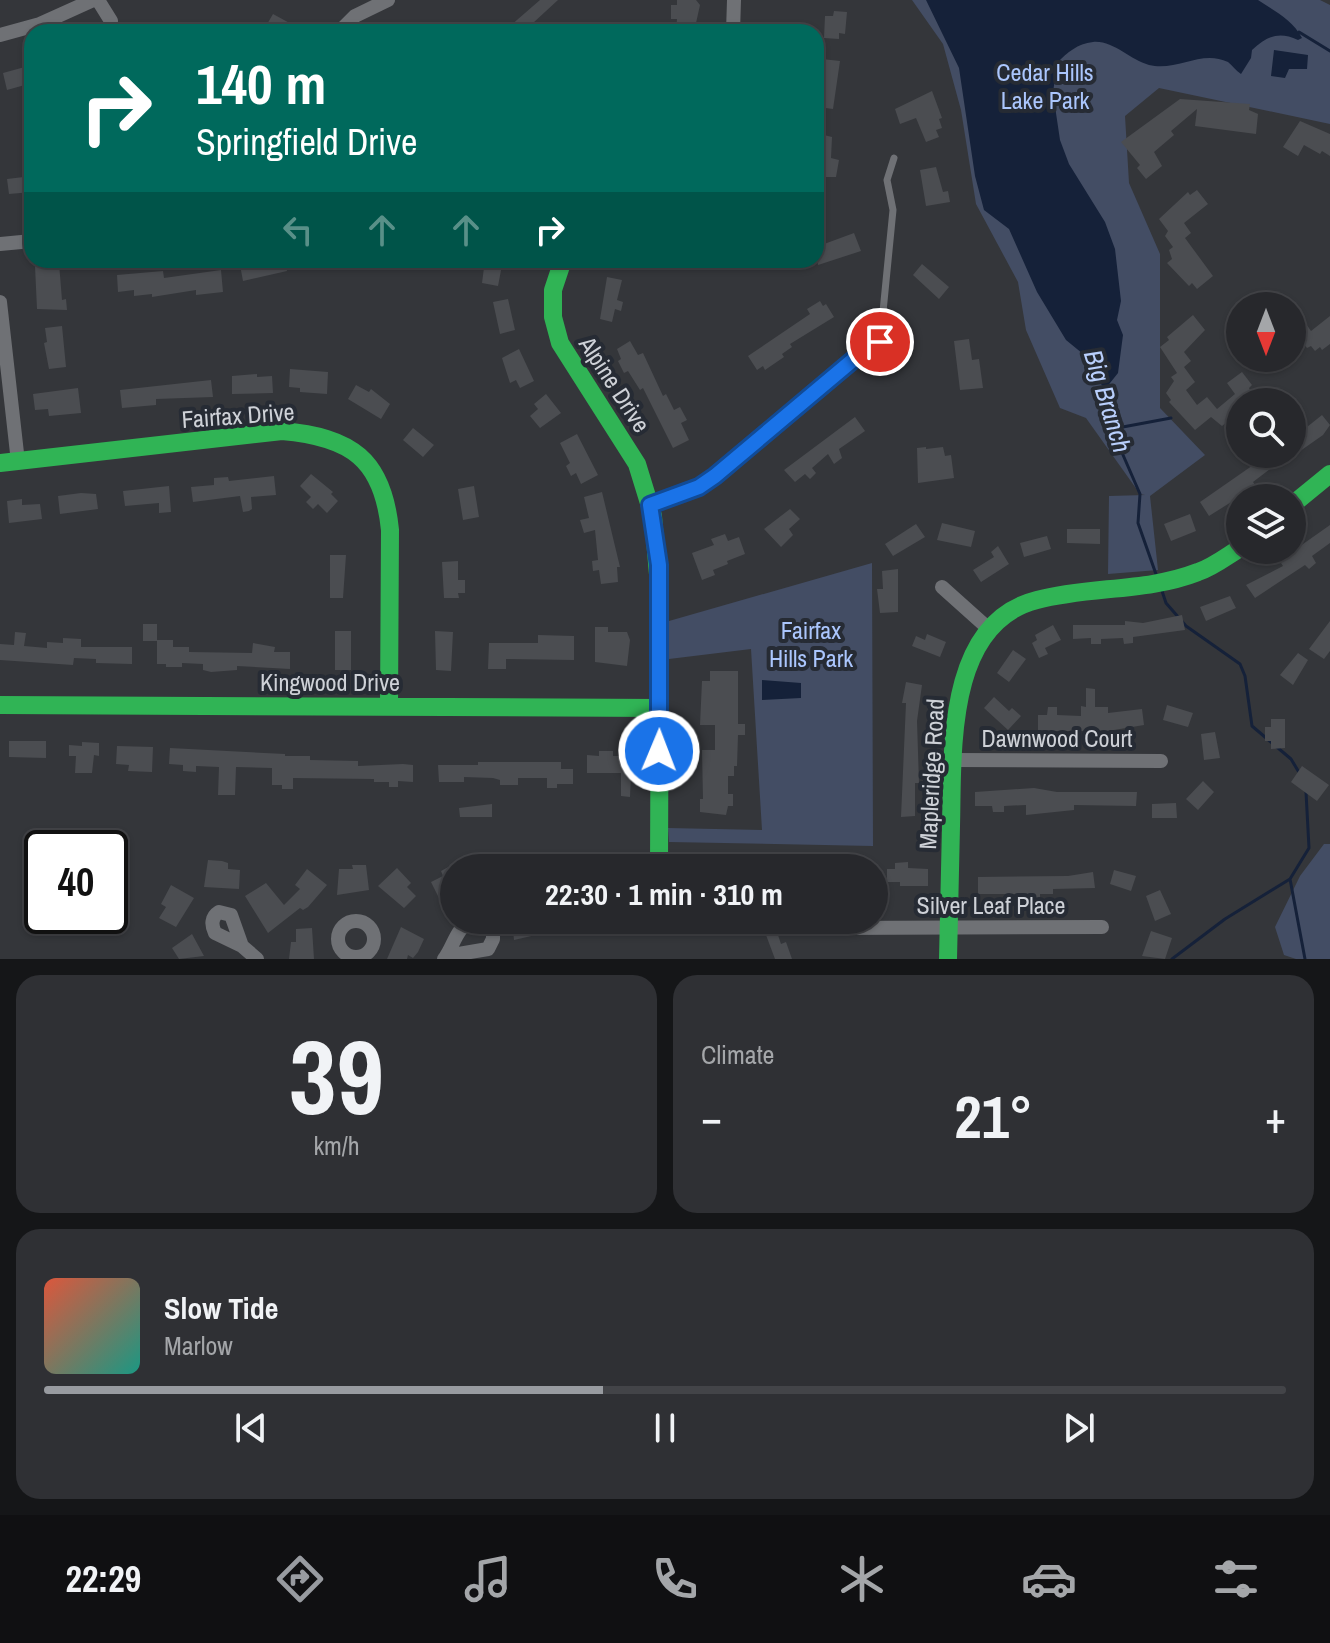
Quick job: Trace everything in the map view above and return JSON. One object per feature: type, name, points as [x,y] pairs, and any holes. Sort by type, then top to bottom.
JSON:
[{"type":"street","points":[[40,24],[95,0],[111,21]]},
{"type":"street","points":[[347,24],[355,16],[388,0]]},
{"type":"street","points":[[733,24],[734,0]]},
{"type":"street","points":[[0,35],[24,28]]},
{"type":"street","points":[[0,244],[24,242]]},
{"type":"street","name":"Alpine Drive","points":[[560,268],[551,296],[551,313],[560,346],[620,429],[638,466],[650,505],[659,565],[659,854]]},
{"type":"street","points":[[0,302],[9,462]]},
{"type":"street","points":[[650,505],[699,487],[715,476],[860,354],[880,342]]},
{"type":"street","name":"Fairfax Drive","points":[[9,462],[282,431],[305,433],[337,442],[372,466],[387,501],[389,706]]},
{"type":"street","points":[[1306,494],[1330,474]]},
{"type":"street","name":"Mapleridge Road","points":[[948,959],[954,714],[960,684],[990,630],[1009,612],[1043,596],[1085,588],[1133,587],[1173,581],[1226,560]]},
{"type":"street","points":[[942,587],[990,630]]},
{"type":"street","name":"Kingwood Drive","points":[[0,705],[660,708]]},
{"type":"street","name":"Dawnwood Court","points":[[953,760],[1161,761]]},
{"type":"street","name":"Silver Leaf Place","points":[[888,927],[1102,927]]},
{"type":"street","points":[[446,958],[457,934]]},
{"type":"street","points":[[446,958],[488,949],[493,934]]},
{"type":"street","points":[[242,946],[257,959]]},
{"type":"lane","points":[[880,342],[893,210],[887,180],[894,158]]},
{"type":"green space","name":"Cedar Hills Lake Park","points":[[912,0],[1320,0],[1330,5],[1330,124],[1159,88],[1125,116],[1129,183],[1160,254],[1160,408],[1205,455],[1150,496],[1158,570],[1108,574],[1109,496],[1145,495],[1140,494],[1086,418],[1060,408],[1026,330],[1018,282],[976,204],[961,110],[943,44]]},
{"type":"green space","name":"Fairfax Hills Park","points":[[872,563],[873,846],[669,842],[668,828],[762,830],[751,649],[669,659],[669,621]]},
{"type":"green space","points":[[1324,844],[1330,844],[1330,959],[1296,959],[1284,955],[1275,927],[1300,876]]},
{"type":"shaded area","points":[[926,0],[1258,0],[1288,21],[1302,38],[1274,36],[1263,41],[1252,50],[1251,58],[1241,74],[1228,62],[1208,58],[1169,66],[1149,65],[1100,42],[1077,47],[1057,63],[1053,93],[1060,140],[1069,164],[1105,222],[1115,249],[1121,301],[1117,320],[1123,335],[1118,373],[1106,388],[1094,379],[1088,358],[1066,340],[1037,292],[1009,229],[984,210],[975,176],[959,68]]},
{"type":"shaded area","points":[[1274,50],[1308,55],[1307,69],[1289,69],[1285,78],[1271,76]]},
{"type":"shaded area","points":[[762,680],[801,683],[801,698],[762,700]]},
{"type":"building","points":[[540,0],[558,0],[534,24],[512,24]]},
{"type":"building","points":[[677,0],[696,0],[700,5],[696,24],[677,24],[677,19],[671,19],[671,5],[677,5]]},
{"type":"building","points":[[834,11],[847,12],[845,34],[839,33],[839,39],[824,38],[825,16],[833,16]]},
{"type":"building","points":[[273,14],[291,24],[267,24]]},
{"type":"building","points":[[824,59],[840,61],[833,109],[824,108]]},
{"type":"building","points":[[24,67],[24,85],[7,90],[3,73]]},
{"type":"building","points":[[932,91],[942,118],[939,119],[942,128],[936,130],[939,137],[926,142],[916,118],[900,124],[895,109]]},
{"type":"building","points":[[1180,99],[1250,104],[1249,110],[1258,114],[1256,134],[1195,126],[1197,109],[1171,131],[1174,135],[1154,152],[1162,166],[1146,179],[1137,168],[1140,165],[1121,142]]},
{"type":"building","points":[[1300,121],[1330,134],[1330,156],[1304,145],[1298,156],[1283,147]]},
{"type":"building","points":[[824,135],[832,137],[831,158],[839,160],[836,177],[824,177]]},
{"type":"building","points":[[936,167],[943,192],[948,191],[950,202],[926,206],[920,170]]},
{"type":"building","points":[[24,177],[24,193],[9,194],[7,179]]},
{"type":"building","points":[[1197,190],[1208,204],[1184,223],[1191,233],[1185,238],[1213,276],[1197,289],[1192,283],[1189,286],[1167,263],[1172,259],[1169,250],[1173,247],[1165,236],[1168,231],[1159,219],[1188,192],[1190,195]]},
{"type":"building","points":[[854,233],[861,251],[824,263],[824,244]]},
{"type":"building","points":[[922,264],[949,287],[939,299],[913,275]]},
{"type":"building","points":[[35,268],[59,268],[62,300],[66,299],[67,310],[37,309]]},
{"type":"building","points":[[241,268],[286,268],[287,271],[243,281]]},
{"type":"building","points":[[484,268],[501,268],[498,286],[482,283]]},
{"type":"building","points":[[221,270],[223,292],[196,295],[196,290],[152,297],[152,294],[134,296],[134,290],[118,292],[117,275],[163,271],[164,278]]},
{"type":"building","points":[[607,277],[622,280],[617,300],[623,302],[621,311],[615,309],[612,322],[600,319]]},
{"type":"building","points":[[508,299],[515,330],[500,334],[493,302]]},
{"type":"building","points":[[820,301],[823,306],[826,304],[834,317],[790,344],[792,347],[782,354],[784,357],[765,370],[763,366],[757,370],[748,356],[810,314],[807,309]]},
{"type":"building","points":[[1193,315],[1205,330],[1184,352],[1191,361],[1184,367],[1195,382],[1186,390],[1197,405],[1207,397],[1217,409],[1226,402],[1226,423],[1222,426],[1211,417],[1195,430],[1169,402],[1171,400],[1166,393],[1174,381],[1171,377],[1177,373],[1160,347],[1169,340],[1167,337]]},
{"type":"building","points":[[1330,316],[1330,344],[1322,350],[1320,347],[1315,351],[1311,346],[1307,348],[1306,324],[1311,331]]},
{"type":"building","points":[[62,326],[66,367],[49,369],[44,343],[47,342],[45,328]]},
{"type":"building","points":[[969,339],[972,360],[979,359],[983,388],[960,390],[954,341]]},
{"type":"building","points":[[630,341],[638,355],[643,353],[663,396],[666,394],[674,410],[680,407],[687,420],[681,423],[689,440],[673,448],[643,388],[640,390],[628,371],[624,373],[618,361],[621,359],[617,349]]},
{"type":"building","points":[[519,349],[534,381],[520,388],[516,380],[510,383],[502,358]]},
{"type":"building","points":[[290,369],[328,372],[327,394],[300,392],[300,388],[289,387]]},
{"type":"building","points":[[1242,372],[1252,385],[1249,388],[1231,388],[1227,383]]},
{"type":"building","points":[[257,374],[257,377],[272,376],[273,393],[232,394],[232,376]]},
{"type":"building","points":[[211,380],[213,397],[156,399],[156,405],[122,408],[120,390]]},
{"type":"building","points":[[356,385],[369,392],[371,389],[390,404],[381,419],[348,399]]},
{"type":"building","points":[[78,388],[81,413],[49,416],[48,409],[35,410],[33,394]]},
{"type":"building","points":[[546,394],[561,413],[540,428],[530,416],[538,409],[534,404]]},
{"type":"building","points":[[1322,415],[1330,425],[1323,435],[1306,447],[1306,428]]},
{"type":"building","points":[[855,417],[865,431],[839,449],[842,458],[834,464],[828,454],[812,468],[816,473],[810,479],[805,474],[795,482],[784,470]]},
{"type":"building","points":[[413,428],[434,445],[423,457],[403,440]]},
{"type":"building","points":[[577,434],[598,475],[581,484],[576,473],[571,476],[566,466],[570,463],[560,443]]},
{"type":"building","points":[[943,447],[945,456],[951,455],[954,478],[918,483],[917,448]]},
{"type":"building","points":[[1249,468],[1271,468],[1254,484],[1226,484],[1226,505],[1209,516],[1200,502]]},
{"type":"building","points":[[311,474],[333,492],[331,494],[338,501],[327,513],[318,504],[313,509],[306,502],[311,497],[300,486]]},
{"type":"building","points":[[274,476],[276,495],[251,497],[252,509],[249,511],[243,512],[240,496],[193,502],[191,487],[214,485],[214,478],[228,477],[229,481]]},
{"type":"building","points":[[169,486],[171,512],[159,513],[159,503],[125,506],[123,491]]},
{"type":"building","points":[[474,486],[479,517],[463,520],[458,489]]},
{"type":"building","points":[[602,492],[620,567],[617,567],[618,582],[601,584],[599,570],[593,571],[592,561],[598,560],[595,530],[584,533],[580,520],[589,518],[584,497]]},
{"type":"building","points":[[96,494],[98,509],[60,514],[58,496]]},
{"type":"building","points":[[22,499],[22,505],[40,504],[42,519],[9,523],[7,501]]},
{"type":"building","points":[[790,509],[800,519],[789,529],[793,535],[781,547],[764,529]]},
{"type":"building","points":[[1190,514],[1196,531],[1171,541],[1164,524]]},
{"type":"building","points":[[942,523],[975,531],[971,547],[937,540]]},
{"type":"building","points":[[916,524],[925,537],[893,556],[885,544]]},
{"type":"building","points":[[1330,525],[1330,543],[1312,556],[1316,563],[1309,569],[1305,565],[1255,598],[1246,585],[1283,566],[1282,564],[1306,564],[1306,542]]},
{"type":"building","points":[[1067,529],[1100,529],[1100,544],[1067,543]]},
{"type":"building","points":[[725,534],[728,541],[739,537],[745,554],[727,561],[728,564],[713,570],[715,575],[702,580],[692,553],[714,545],[711,539]]},
{"type":"building","points":[[1047,536],[1051,549],[1024,557],[1020,543]]},
{"type":"building","points":[[998,546],[1009,564],[981,582],[973,570],[994,557],[991,552]]},
{"type":"building","points":[[330,555],[346,555],[343,598],[330,598]]},
{"type":"building","points":[[458,561],[458,580],[465,580],[465,593],[458,593],[459,598],[444,598],[442,562]]},
{"type":"building","points":[[898,569],[898,612],[880,613],[877,589],[883,589],[882,571]]},
{"type":"building","points":[[1230,596],[1236,608],[1206,621],[1200,607]]},
{"type":"building","points":[[1182,615],[1185,630],[1133,637],[1133,643],[1124,644],[1123,638],[1101,639],[1101,644],[1091,644],[1091,638],[1073,639],[1073,625],[1125,625],[1125,621],[1143,623]]},
{"type":"building","points":[[1330,621],[1330,651],[1324,659],[1309,649]]},
{"type":"building","points":[[143,624],[157,624],[157,640],[173,640],[173,647],[189,647],[189,652],[252,653],[253,643],[275,647],[274,652],[290,652],[290,669],[237,666],[237,670],[211,672],[203,670],[203,664],[182,663],[182,667],[166,667],[166,664],[157,664],[157,641],[143,641]]},
{"type":"building","points":[[1053,625],[1061,640],[1045,648],[1048,654],[1039,658],[1032,643],[1037,640],[1035,635]]},
{"type":"building","points":[[595,627],[608,627],[608,632],[627,632],[630,640],[627,666],[595,662]]},
{"type":"building","points":[[335,631],[351,631],[351,670],[335,670]]},
{"type":"building","points":[[435,631],[453,632],[451,671],[436,670]]},
{"type":"building","points":[[15,632],[26,633],[24,646],[47,648],[47,642],[63,643],[63,638],[81,639],[81,647],[132,647],[132,664],[96,663],[96,659],[74,658],[73,665],[0,660],[0,644],[14,645]]},
{"type":"building","points":[[927,634],[946,642],[940,657],[912,646],[916,636],[925,640]]},
{"type":"building","points":[[538,635],[574,636],[574,660],[506,659],[506,669],[488,669],[489,643],[538,643]]},
{"type":"building","points":[[1013,650],[1026,659],[1009,682],[997,673]]},
{"type":"building","points":[[1298,653],[1308,660],[1293,685],[1280,675]]},
{"type":"building","points":[[710,671],[738,671],[738,724],[745,724],[745,735],[738,735],[734,776],[728,776],[728,794],[733,794],[733,806],[728,806],[726,815],[700,812],[700,799],[703,799],[702,750],[715,750],[715,725],[700,725],[702,681],[710,681]]},
{"type":"building","points":[[906,682],[922,685],[917,721],[919,783],[915,783],[915,816],[901,817],[906,703],[902,703]]},
{"type":"building","points":[[1086,688],[1095,689],[1095,707],[1108,707],[1108,713],[1142,709],[1144,725],[1108,731],[1038,731],[1038,715],[1047,715],[1048,707],[1057,707],[1057,715],[1081,716],[1081,706],[1086,707]]},
{"type":"building","points":[[994,697],[1009,711],[1012,708],[1021,716],[1008,730],[984,708]]},
{"type":"building","points":[[1167,705],[1193,713],[1188,727],[1163,720]]},
{"type":"building","points":[[1271,719],[1285,719],[1285,748],[1271,749],[1271,741],[1265,741],[1265,727],[1271,727]]},
{"type":"building","points":[[1215,732],[1220,758],[1204,760],[1201,734]]},
{"type":"building","points":[[9,741],[46,741],[46,758],[9,757]]},
{"type":"building","points":[[82,742],[99,743],[99,756],[94,755],[92,773],[75,773],[76,756],[69,756],[69,745],[82,746]]},
{"type":"building","points":[[117,746],[153,747],[152,772],[128,771],[129,765],[116,764]]},
{"type":"building","points":[[170,748],[310,756],[310,760],[358,761],[358,766],[413,765],[413,782],[398,781],[398,787],[389,787],[389,782],[374,782],[374,779],[293,778],[293,789],[282,789],[282,785],[272,785],[272,768],[236,767],[235,795],[218,795],[219,767],[196,766],[196,772],[183,771],[183,765],[169,764]]},
{"type":"building","points":[[599,751],[613,751],[613,756],[635,756],[630,797],[621,796],[621,773],[587,773],[587,755],[599,756]]},
{"type":"building","points":[[478,762],[561,762],[561,769],[573,769],[573,784],[557,784],[557,788],[547,788],[547,778],[518,778],[518,785],[500,785],[500,780],[493,778],[464,777],[464,782],[439,782],[438,765],[478,765]]},
{"type":"building","points":[[1302,766],[1329,785],[1317,801],[1291,782]]},
{"type":"building","points":[[1203,781],[1214,792],[1198,810],[1186,799]]},
{"type":"building","points":[[1034,788],[1057,792],[1137,792],[1136,806],[1074,805],[1074,810],[1026,815],[1026,805],[1004,806],[1004,812],[993,812],[992,806],[975,806],[975,792]]},
{"type":"building","points":[[1176,803],[1177,818],[1152,818],[1152,804]]},
{"type":"building","points":[[492,804],[492,817],[460,817],[459,808]]},
{"type":"building","points":[[208,860],[222,861],[228,863],[228,869],[240,870],[239,889],[204,887]]},
{"type":"building","points":[[908,862],[908,868],[928,869],[928,886],[900,886],[900,882],[888,882],[888,869],[895,869],[895,863]]},
{"type":"building","points":[[352,865],[366,865],[369,890],[337,895],[339,869],[353,869]]},
{"type":"building","points":[[397,868],[411,883],[407,887],[416,896],[404,908],[378,886]]},
{"type":"building","points":[[307,869],[327,885],[308,907],[300,908],[268,933],[245,896],[266,883],[284,905],[300,889],[295,885]]},
{"type":"building","points":[[1114,870],[1136,876],[1131,891],[1110,884]]},
{"type":"building","points":[[1093,872],[1095,888],[1053,889],[1053,894],[1040,894],[1040,898],[1023,898],[1023,894],[978,894],[978,877],[1068,876]]},
{"type":"building","points":[[440,878],[440,898],[439,898],[431,882]]},
{"type":"building","points":[[171,885],[194,898],[176,927],[159,918],[166,907],[161,904]]},
{"type":"building","points":[[1160,890],[1171,914],[1155,921],[1146,896]]},
{"type":"building","points":[[401,927],[424,939],[413,958],[408,955],[407,959],[387,959]]},
{"type":"building","points":[[312,928],[314,959],[289,959],[291,942],[296,942],[296,929]]},
{"type":"building","points":[[1151,931],[1172,938],[1165,959],[1142,956]]},
{"type":"building","points":[[192,934],[204,956],[179,959],[172,948]]},
{"type":"building","points":[[513,934],[540,934],[514,940]]},
{"type":"building","points":[[778,934],[781,944],[786,942],[792,959],[775,959],[766,935]]},
{"type":"waterway","points":[[1299,32],[1330,51]]},
{"type":"waterway","name":"Big Branch","points":[[1106,386],[1110,425],[1140,494],[1138,523],[1157,577]]},
{"type":"waterway","points":[[1112,429],[1171,418]]},
{"type":"waterway","name":"Big Branch","points":[[1162,591],[1166,603],[1186,626],[1240,664],[1245,676],[1252,726],[1291,759],[1300,774]]},
{"type":"waterway","points":[[1305,959],[1290,879],[1309,848],[1306,792]]},
{"type":"waterway","points":[[1172,959],[1225,919],[1290,879]]},
{"type":"traffic: fast","points":[[560,268],[553,290],[553,317],[560,343],[637,464],[653,516],[660,598],[659,854]]},
{"type":"traffic: fast","points":[[0,463],[282,431],[306,434],[345,446],[371,469],[386,506],[390,530],[389,706]]},
{"type":"traffic: fast","points":[[1306,494],[1330,474]]},
{"type":"traffic: fast","points":[[948,959],[955,728],[960,694],[970,662],[985,635],[1007,613],[1037,600],[1159,583],[1198,572],[1226,557]]},
{"type":"traffic: fast","points":[[0,705],[660,708]]},
{"type":"route","points":[[659,751],[659,565],[650,505],[699,487],[715,476],[866,349],[880,342]]}]
